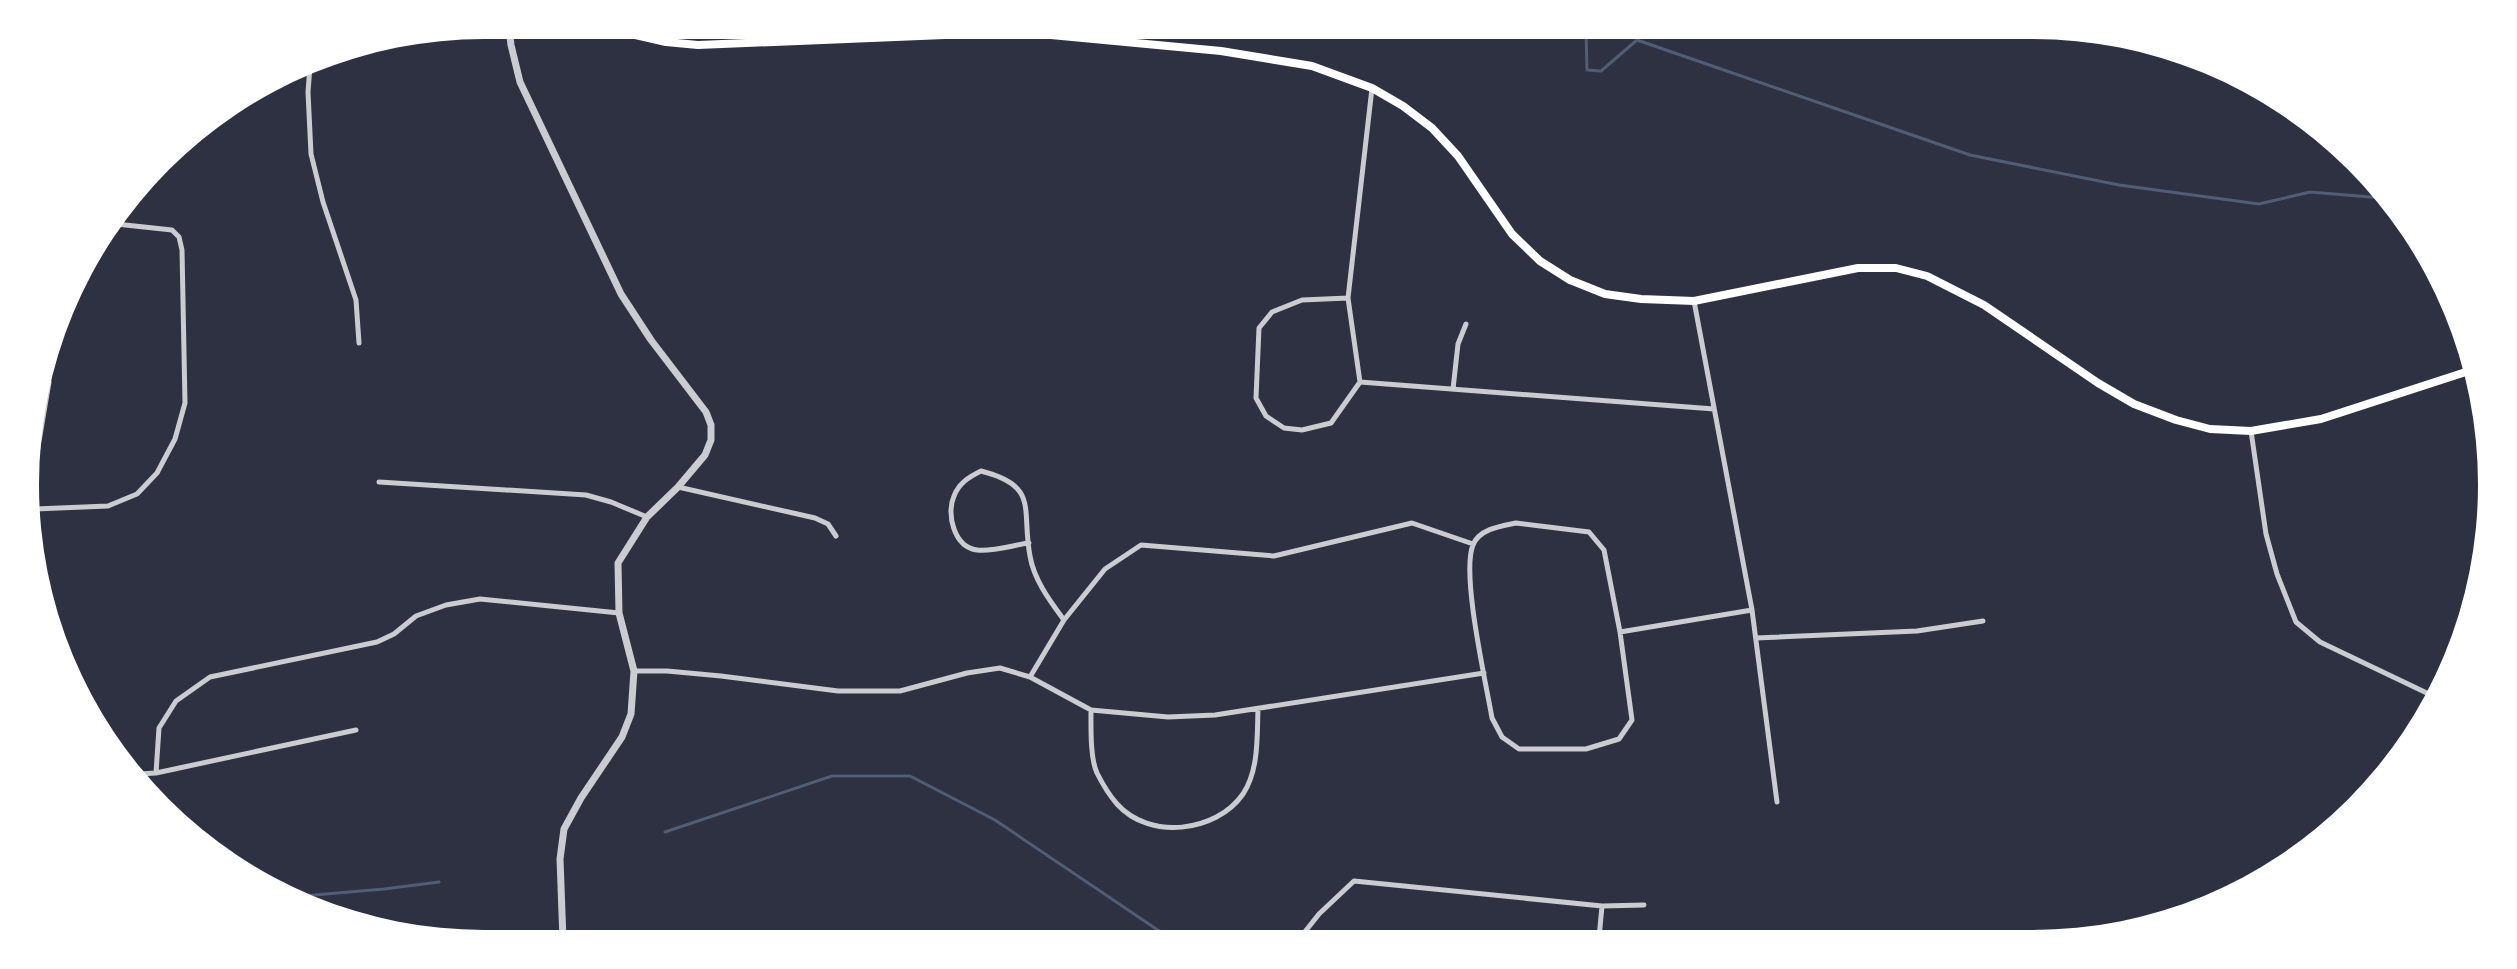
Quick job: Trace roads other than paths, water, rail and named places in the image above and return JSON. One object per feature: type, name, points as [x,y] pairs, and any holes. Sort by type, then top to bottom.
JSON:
[{"type":"main road","points":[[653,39],[698,45],[846,39]]},
{"type":"main road","points":[[1106,39],[1269,58],[1312,66],[1372,88],[1403,106],[1432,128],[1458,156],[1512,234],[1540,261],[1570,280],[1605,294],[1641,299],[1694,301],[1858,268],[1896,268],[1927,276],[1984,305],[2098,383],[2134,404],[2176,420],[2210,429],[2251,431],[2320,419],[2464,373]]},
{"type":"street","points":[[511,39],[519,82],[621,294],[651,340],[706,412],[711,425],[711,440],[705,455],[678,487],[647,517],[618,563],[619,614],[634,671],[631,714],[622,737],[581,798],[564,829],[560,860],[564,930]]},
{"type":"street","points":[[309,75],[311,154],[323,202],[356,300],[359,343]]},
{"type":"street","points":[[1348,298],[1302,300],[1272,312],[1259,328],[1256,398],[1266,416],[1284,428],[1302,430],[1331,423],[1360,382],[1348,298],[1372,88]]},
{"type":"street","points":[[40,509],[108,506],[137,494],[157,473],[175,439],[185,403],[182,250],[179,237],[172,230],[123,225]]},
{"type":"street","points":[[1694,301],[1752,610],[1777,802]]},
{"type":"street","points":[[1453,389],[1458,344],[1466,324]]},
{"type":"street","points":[[1360,382],[1714,409]]},
{"type":"street","points":[[2251,431],[2266,534],[2277,574],[2296,622],[2320,642],[2426,693]]},
{"type":"street","points":[[1029,543],[976,550],[965,544],[957,535],[951,520],[951,504],[966,479],[981,471],[999,476],[1015,487],[1025,499],[1029,543],[1030,557],[1045,594],[1064,620]]},
{"type":"street","points":[[380,482],[586,495],[611,502],[647,517]]},
{"type":"street","points":[[678,487],[815,518],[828,524],[836,536]]},
{"type":"street","points":[[1030,677],[1064,620],[1105,568],[1141,545],[1274,556],[1412,523],[1473,544]]},
{"type":"street","points":[[1516,523],[1589,532],[1604,550],[1620,632],[1632,720],[1619,739],[1586,749],[1519,748],[1502,737],[1492,718],[1468,572],[1473,544],[1492,527],[1516,523]]},
{"type":"street","points":[[156,772],[159,729],[176,701],[210,677],[377,642],[393,634],[416,616],[446,605],[480,599],[619,614]]},
{"type":"street","points":[[1620,632],[1752,610]]},
{"type":"street","points":[[1756,638],[1917,631],[1983,621]]},
{"type":"street","points":[[634,671],[689,673],[838,691],[900,690],[967,673],[1000,668],[1030,677],[1091,710],[1168,717],[1215,715],[1484,673]]},
{"type":"street","points":[[1091,710],[1096,771],[1118,805],[1142,822],[1170,828],[1191,826],[1212,819],[1242,794],[1254,766],[1258,709]]},
{"type":"street","points":[[146,773],[356,730]]},
{"type":"street","points":[[1307,930],[1319,914],[1354,881],[1602,906],[1644,905]]},
{"type":"street","points":[[1600,930],[1602,906]]},
{"type":"waterway","points":[[1586,39],[1587,70],[1601,71],[1637,40],[1970,155],[2119,185],[2259,204],[2310,192],[2372,197]]},
{"type":"waterway","points":[[665,832],[832,776],[910,776],[995,820],[1158,930]]},
{"type":"waterway","points":[[312,895],[439,882]]}]
